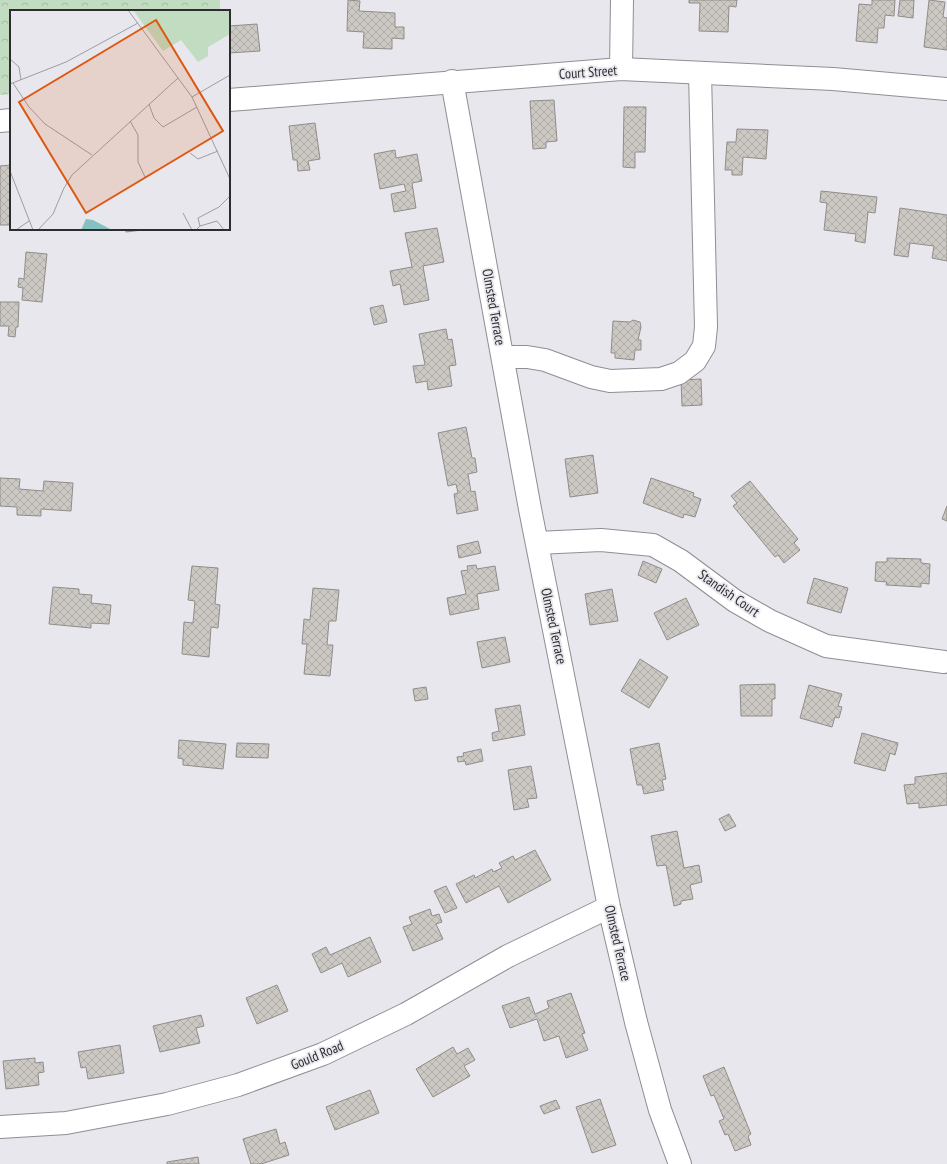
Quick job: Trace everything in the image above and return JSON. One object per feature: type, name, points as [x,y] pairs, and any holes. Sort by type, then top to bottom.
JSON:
[{"type":"street","points":[[621,69],[622,0]]},
{"type":"street","name":"Court Street","points":[[230,100],[452,81],[621,69],[833,79],[947,90]]},
{"type":"street","points":[[503,357],[527,357],[545,360],[591,377],[610,381],[661,379],[679,373],[695,361],[704,346],[706,327],[700,73]]},
{"type":"street","name":"Olmsted Terrace","points":[[452,81],[537,543],[609,907],[640,1037],[660,1110],[680,1164]]},
{"type":"street","points":[[0,121],[10,120]]},
{"type":"street","name":"Standish Court","points":[[537,543],[601,540],[653,545],[681,561],[735,601],[770,621],[826,646],[944,662]]},
{"type":"street","name":"Gould Road","points":[[0,1127],[66,1123],[167,1104],[238,1085],[323,1054],[400,1017],[508,956],[609,907]]},
{"type":"green space","points":[[0,0],[220,0],[220,10],[10,10],[10,94],[0,95]]},
{"type":"building","points":[[348,0],[360,1],[359,11],[395,13],[395,27],[404,27],[404,39],[392,38],[392,49],[363,48],[364,32],[347,31]]},
{"type":"building","points":[[689,0],[737,0],[736,7],[729,6],[728,32],[699,31],[700,3],[689,3]]},
{"type":"building","points":[[872,0],[895,0],[894,16],[885,15],[884,28],[878,28],[877,43],[856,41],[859,4],[872,5]]},
{"type":"building","points":[[900,0],[914,0],[913,18],[898,16]]},
{"type":"building","points":[[929,0],[945,2],[943,17],[947,18],[947,50],[924,47]]},
{"type":"building","points":[[257,24],[260,51],[230,53],[230,26]]},
{"type":"building","points":[[554,100],[557,141],[546,142],[546,148],[533,149],[530,101]]},
{"type":"building","points":[[624,107],[646,107],[645,152],[635,152],[635,168],[623,167]]},
{"type":"building","points":[[315,123],[320,159],[308,161],[310,170],[298,171],[297,160],[293,160],[289,126]]},
{"type":"building","points":[[737,129],[768,130],[766,159],[743,157],[742,175],[732,175],[732,170],[725,170],[727,142],[736,142]]},
{"type":"building","points":[[395,150],[396,158],[417,154],[422,181],[412,183],[416,208],[394,212],[391,194],[406,191],[404,184],[380,189],[374,154]]},
{"type":"building","points":[[10,165],[10,225],[0,225],[0,166]]},
{"type":"building","points":[[821,191],[877,197],[875,213],[868,212],[865,243],[855,241],[856,234],[824,230],[827,203],[820,202]]},
{"type":"building","points":[[900,208],[947,215],[947,261],[932,258],[934,246],[910,243],[908,257],[894,255]]},
{"type":"building","points":[[437,228],[444,262],[423,266],[429,300],[404,305],[400,284],[393,286],[390,271],[412,267],[405,233]]},
{"type":"building","points":[[125,230],[142,230],[126,232]]},
{"type":"building","points":[[26,252],[47,254],[42,302],[22,300],[23,288],[18,287],[19,278],[24,279]]},
{"type":"building","points":[[0,302],[19,302],[18,327],[16,327],[15,337],[8,336],[9,326],[0,326]]},
{"type":"building","points":[[383,305],[387,322],[374,325],[370,308]]},
{"type":"building","points":[[633,320],[640,322],[641,327],[638,340],[641,340],[641,350],[635,350],[634,360],[615,358],[615,353],[611,353],[613,321],[630,322]]},
{"type":"building","points":[[446,329],[448,340],[452,339],[456,365],[449,366],[452,386],[428,390],[427,381],[416,383],[413,366],[425,365],[419,334]]},
{"type":"building","points":[[701,379],[702,405],[682,406],[681,380]]},
{"type":"building","points":[[466,427],[472,458],[475,458],[477,472],[468,474],[471,492],[475,491],[478,510],[457,514],[454,494],[458,493],[456,484],[448,486],[438,433]]},
{"type":"building","points":[[593,455],[598,493],[570,497],[565,459]]},
{"type":"building","points":[[0,478],[20,479],[19,489],[43,491],[44,481],[73,483],[71,511],[41,509],[41,516],[17,515],[17,507],[0,506]]},
{"type":"building","points":[[651,478],[694,493],[693,496],[701,499],[695,517],[684,514],[683,518],[643,503]]},
{"type":"building","points":[[750,481],[798,539],[794,543],[800,550],[784,563],[778,555],[775,557],[733,506],[737,503],[731,496]]},
{"type":"building","points":[[947,506],[947,521],[942,519]]},
{"type":"building","points":[[478,541],[481,553],[459,558],[457,546]]},
{"type":"building","points":[[887,558],[921,559],[921,563],[930,564],[929,584],[921,583],[921,587],[886,585],[887,582],[875,581],[876,562],[887,562]]},
{"type":"building","points":[[643,561],[662,569],[656,583],[638,575]]},
{"type":"building","points":[[476,565],[477,569],[495,566],[499,590],[477,594],[479,609],[450,615],[447,598],[466,594],[461,571],[468,570],[467,566]]},
{"type":"building","points":[[192,566],[218,568],[215,604],[220,605],[218,628],[211,627],[209,657],[182,654],[184,622],[193,623],[195,601],[188,600]]},
{"type":"building","points":[[814,578],[848,588],[841,613],[807,603]]},
{"type":"building","points":[[53,587],[79,589],[79,594],[92,595],[91,603],[111,605],[109,624],[91,623],[91,628],[49,624]]},
{"type":"building","points":[[313,588],[339,590],[336,621],[329,621],[327,645],[333,645],[330,676],[304,674],[307,644],[302,644],[304,619],[310,620]]},
{"type":"building","points":[[612,589],[618,621],[590,625],[585,594]]},
{"type":"building","points":[[686,598],[699,625],[667,640],[654,613]]},
{"type":"building","points":[[505,637],[510,662],[482,668],[477,642]]},
{"type":"building","points":[[640,659],[668,677],[649,708],[621,691]]},
{"type":"building","points":[[775,684],[775,699],[772,699],[772,716],[741,716],[740,685]]},
{"type":"building","points":[[809,685],[842,694],[838,706],[842,707],[839,718],[835,717],[832,727],[800,718]]},
{"type":"building","points":[[426,687],[428,699],[415,701],[413,689]]},
{"type":"building","points":[[520,705],[525,735],[493,741],[492,733],[499,731],[495,709]]},
{"type":"building","points":[[862,733],[898,743],[895,755],[890,753],[885,771],[854,763]]},
{"type":"building","points":[[179,740],[226,744],[223,769],[183,765],[183,759],[178,758]]},
{"type":"building","points":[[237,743],[269,744],[268,758],[236,757]]},
{"type":"building","points":[[659,743],[666,779],[662,780],[664,790],[644,794],[642,785],[637,785],[630,749]]},
{"type":"building","points":[[481,749],[483,761],[466,765],[465,761],[458,762],[457,757],[464,756],[463,753]]},
{"type":"building","points":[[531,766],[537,798],[527,799],[529,807],[514,810],[508,770]]},
{"type":"building","points":[[947,773],[947,805],[919,808],[919,803],[907,804],[904,785],[915,784],[915,777]]},
{"type":"building","points":[[729,814],[736,826],[725,831],[719,819]]},
{"type":"building","points":[[677,831],[684,868],[699,865],[702,882],[690,885],[693,899],[681,901],[681,904],[674,906],[666,865],[657,866],[651,836]]},
{"type":"building","points":[[535,850],[551,880],[508,903],[499,886],[466,903],[456,884],[474,875],[475,878],[492,869],[493,872],[502,868],[499,863],[513,856],[515,860]]},
{"type":"building","points":[[446,886],[457,908],[445,913],[434,891]]},
{"type":"building","points":[[430,909],[432,916],[439,914],[442,922],[436,924],[443,939],[413,951],[403,927],[412,924],[409,917]]},
{"type":"building","points":[[370,937],[381,962],[348,977],[342,963],[321,973],[312,954],[326,947],[330,955]]},
{"type":"building","points":[[277,985],[288,1011],[257,1024],[246,998]]},
{"type":"building","points":[[571,993],[585,1033],[582,1034],[588,1050],[566,1058],[559,1036],[544,1041],[537,1019],[510,1028],[502,1006],[529,997],[535,1014],[549,1008],[547,1001]]},
{"type":"building","points":[[201,1015],[204,1026],[196,1028],[200,1043],[160,1052],[153,1026]]},
{"type":"building","points":[[120,1045],[124,1073],[88,1079],[86,1067],[81,1068],[78,1052]]},
{"type":"building","points":[[453,1047],[457,1054],[468,1048],[475,1060],[464,1066],[470,1076],[433,1097],[416,1069]]},
{"type":"building","points":[[35,1058],[35,1063],[43,1062],[44,1072],[38,1073],[39,1085],[6,1089],[3,1061]]},
{"type":"building","points":[[724,1067],[751,1134],[748,1136],[751,1145],[735,1151],[728,1134],[725,1135],[719,1121],[724,1119],[714,1095],[711,1096],[703,1076]]},
{"type":"building","points":[[370,1090],[379,1113],[335,1130],[326,1107]]},
{"type":"building","points":[[600,1099],[616,1145],[592,1153],[576,1107]]},
{"type":"building","points":[[556,1100],[560,1108],[544,1114],[540,1106]]},
{"type":"building","points":[[276,1129],[280,1144],[285,1142],[289,1155],[261,1164],[251,1164],[243,1139]]},
{"type":"building","points":[[198,1157],[199,1164],[167,1164],[167,1162]]}]
